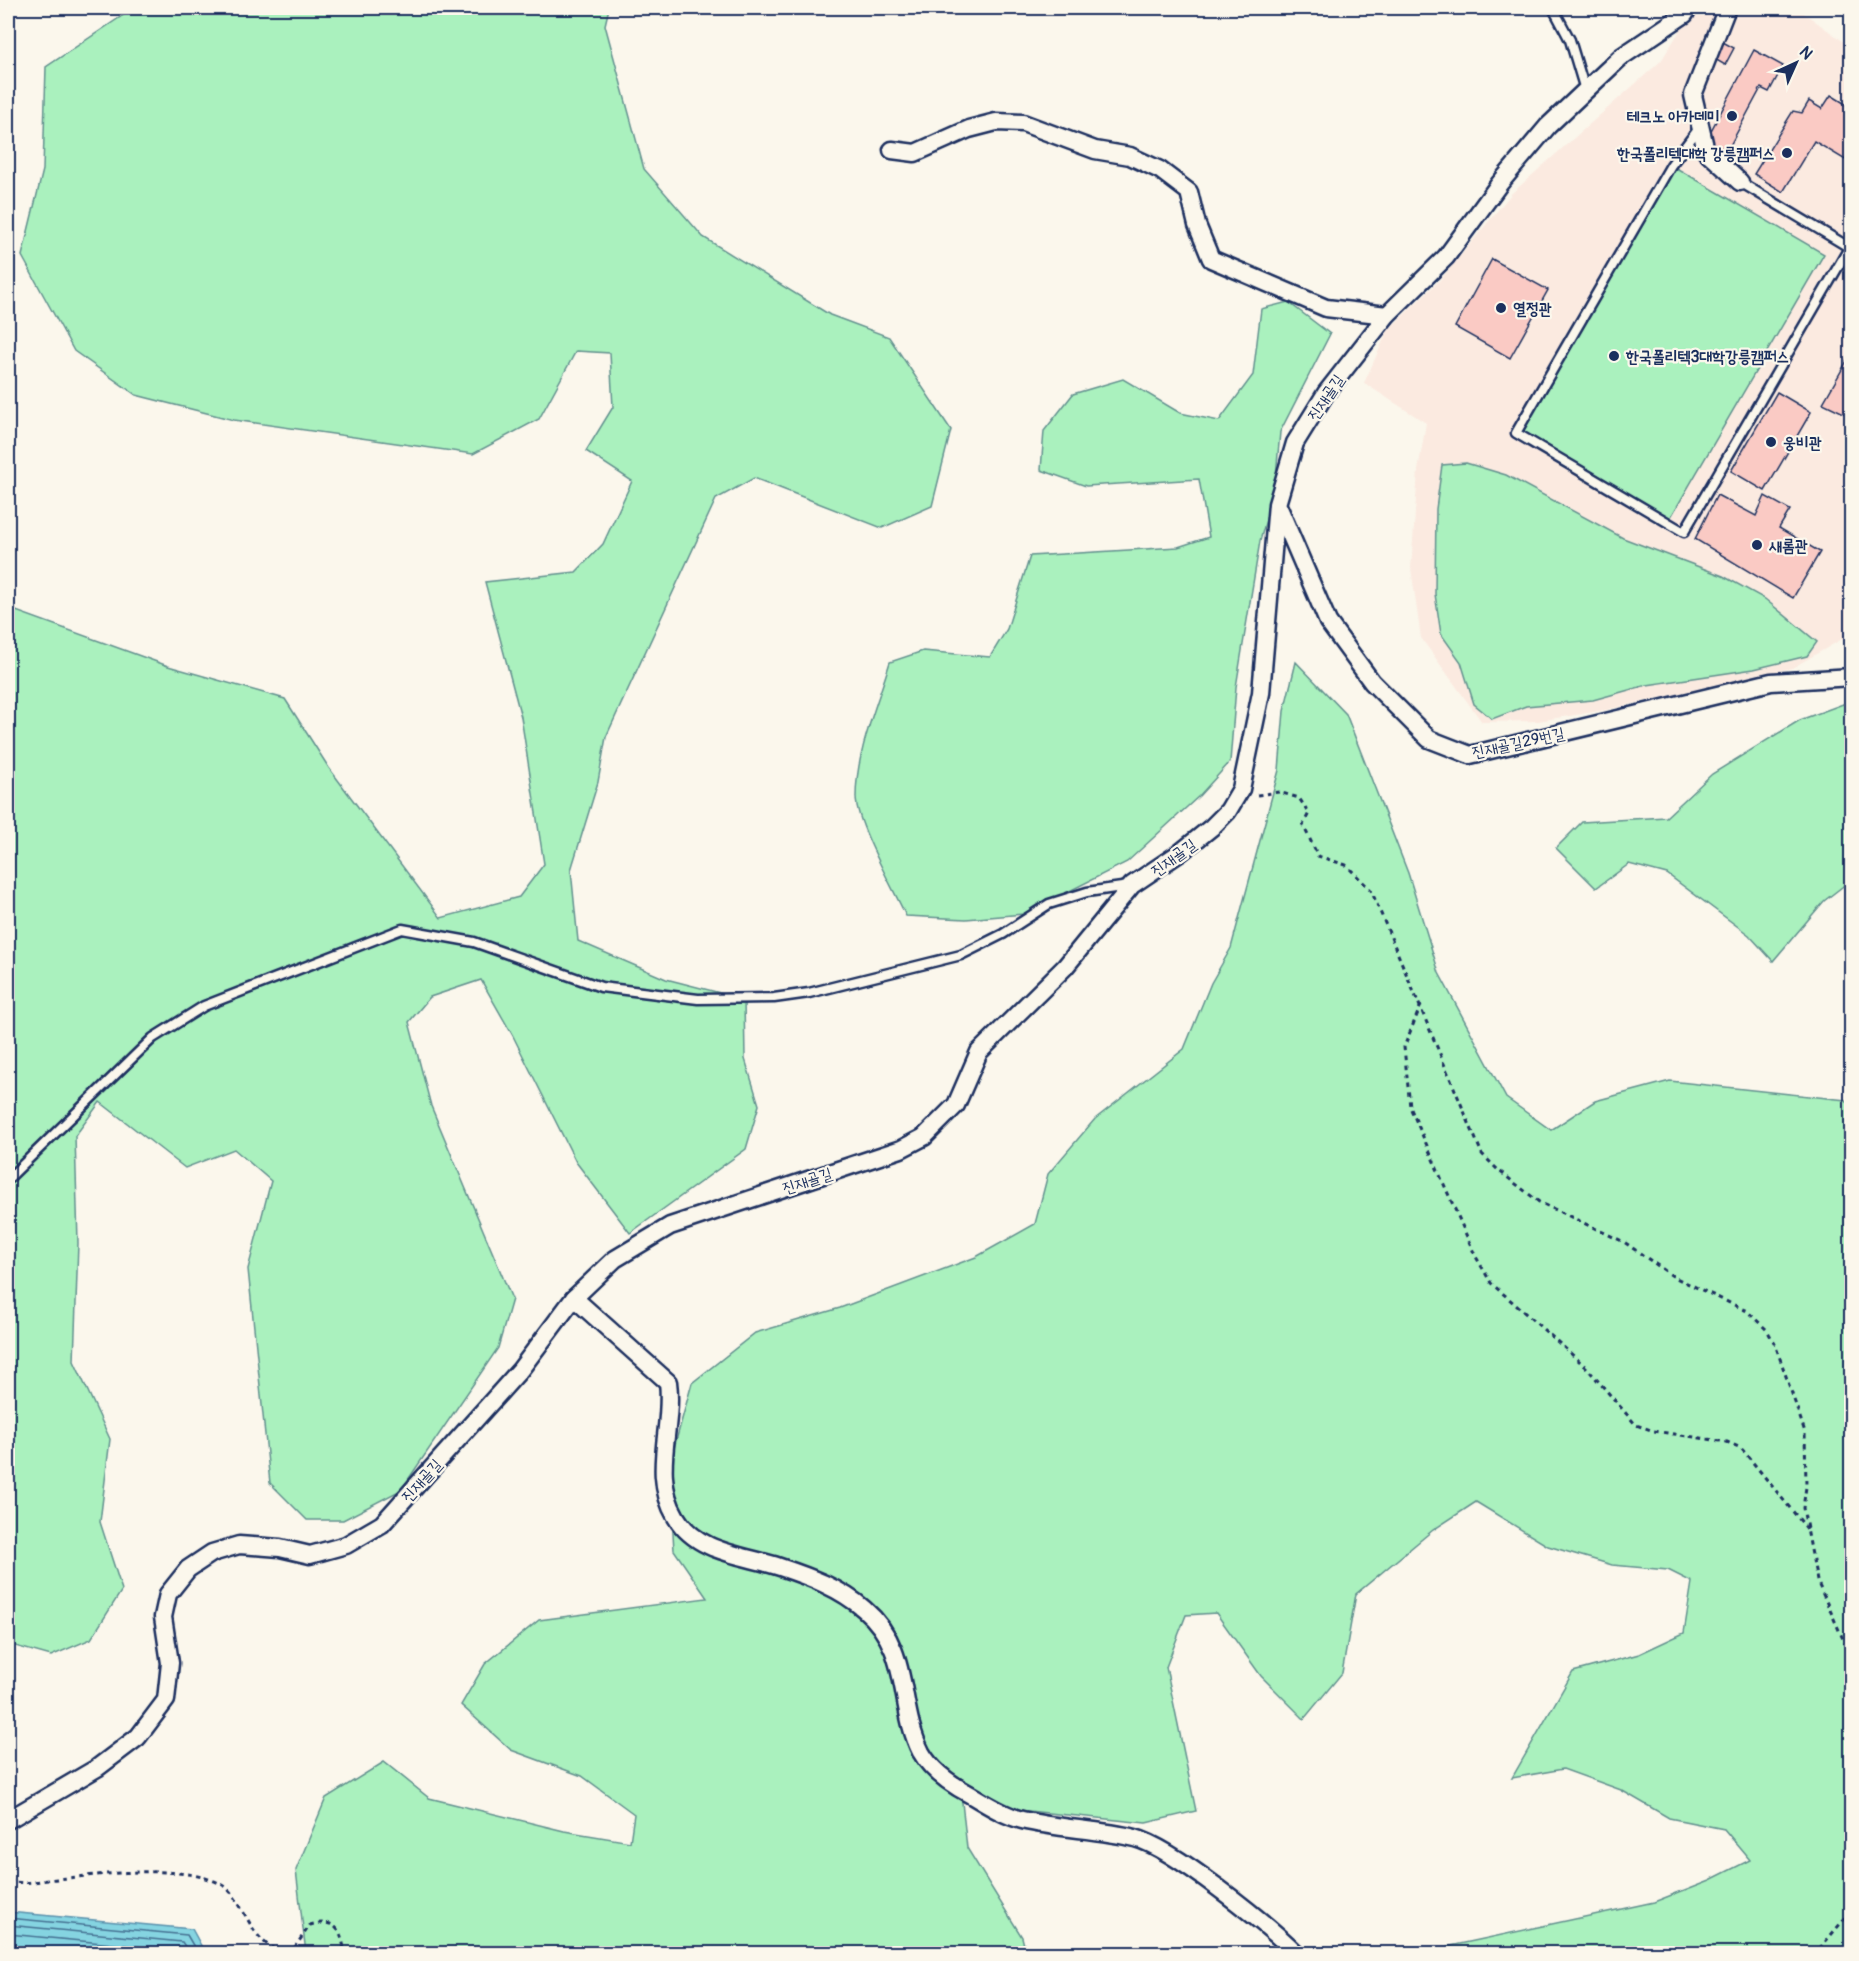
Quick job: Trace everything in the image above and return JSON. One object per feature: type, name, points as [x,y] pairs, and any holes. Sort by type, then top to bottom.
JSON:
[{"type":"street","name":"진재골길","points":[[8,1820],[97,1768],[138,1737],[166,1700],[170,1663],[163,1617],[168,1594],[188,1569],[212,1553],[239,1545],[280,1548],[310,1555],[346,1545],[382,1524],[520,1370],[574,1298],[615,1258],[670,1226],[901,1149],[924,1137],[956,1105],[979,1052],[1065,967],[1132,885],[1181,852],[1212,827],[1228,811],[1241,789],[1261,693],[1277,504],[1295,443],[1326,393],[1387,315],[1446,257],[1507,175],[1548,126],[1621,57],[1685,14],[1688,8]]},
{"type":"street","points":[[1727,8],[1693,95],[1706,151],[1740,182]]},
{"type":"street","points":[[892,150],[915,153],[969,129],[996,122],[1023,123],[1095,150],[1130,156],[1160,170],[1190,192],[1197,225],[1211,260],[1326,308],[1387,315]]},
{"type":"street","name":"진재골길29번길","points":[[1277,504],[1328,622],[1372,682],[1430,739],[1470,755],[1771,682],[1851,677]]},
{"type":"street","points":[[574,1298],[668,1382],[671,1401],[663,1442],[663,1468],[666,1493],[676,1517],[700,1542],[814,1579],[840,1592],[866,1611],[888,1638],[901,1669],[912,1726],[921,1753],[938,1774],[971,1795],[1020,1820],[1137,1839],[1163,1852],[1200,1876],[1270,1927],[1297,1953]]},
{"type":"lane","points":[[1553,8],[1570,40],[1586,91]]},
{"type":"lane","points":[[1700,126],[1671,165],[1515,433],[1684,532],[1850,249],[1740,182]]},
{"type":"lane","points":[[8,1179],[153,1038],[204,1006],[402,929],[474,942],[601,987],[699,999],[774,998],[820,990],[961,955],[1002,934],[1049,904],[1087,892],[1132,885]]},
{"type":"path","points":[[1241,789],[1258,796],[1279,792],[1299,798],[1309,813],[1304,825],[1318,856],[1346,865],[1371,890],[1403,972],[1438,1044],[1458,1102],[1482,1154],[1498,1170],[1539,1202],[1624,1242],[1674,1277],[1747,1311],[1767,1330],[1775,1344],[1805,1432],[1806,1487],[1803,1497],[1817,1581],[1851,1659]]},
{"type":"path","points":[[1420,1005],[1404,1047],[1410,1107],[1471,1245],[1491,1283],[1586,1367],[1636,1425],[1654,1431],[1727,1442],[1741,1448],[1808,1530]]},
{"type":"path","points":[[8,1880],[19,1884],[92,1876],[177,1873],[203,1877],[226,1887],[263,1942],[277,1952],[291,1953],[310,1925],[325,1921],[334,1925],[343,1939],[345,1953]]},
{"type":"path","points":[[1838,1953],[1825,1952],[1820,1948],[1851,1910]]},
{"type":"shaded area","name":"한국폴리텍3대학강릉캠퍼스","points":[[1694,8],[1797,8],[1851,47],[1851,634],[1792,668],[1606,710],[1538,721],[1482,722],[1421,638],[1411,568],[1418,471],[1426,423],[1364,383],[1388,330],[1442,278],[1512,193],[1661,61]]},
{"type":"green space","points":[[134,8],[609,8],[605,25],[644,169],[703,237],[830,315],[889,337],[951,430],[932,506],[882,528],[754,478],[716,499],[606,737],[598,782],[571,870],[578,941],[666,979],[744,999],[745,1059],[759,1105],[746,1149],[630,1233],[576,1162],[513,1036],[481,980],[430,997],[409,1022],[431,1106],[512,1299],[498,1348],[401,1490],[343,1520],[307,1520],[270,1483],[248,1269],[271,1181],[234,1149],[185,1168],[100,1102],[75,1136],[78,1243],[74,1361],[110,1439],[100,1522],[122,1590],[91,1639],[51,1656],[8,1644],[8,608],[168,666],[285,699],[329,768],[441,918],[519,897],[544,864],[521,717],[485,582],[576,572],[603,544],[632,481],[586,451],[613,407],[610,353],[576,351],[539,419],[473,454],[234,420],[136,395],[74,351],[22,256],[43,170],[46,67]]},
{"type":"green space","points":[[1671,165],[1824,254],[1668,522],[1516,433]]},
{"type":"green space","points":[[1288,302],[1330,334],[1280,432],[1275,487],[1260,541],[1236,687],[1230,762],[1199,796],[1127,862],[1024,914],[966,919],[906,916],[862,823],[856,797],[863,746],[890,662],[923,651],[990,657],[1007,629],[1030,556],[1178,547],[1209,537],[1199,479],[1086,486],[1041,470],[1044,431],[1073,394],[1123,379],[1180,413],[1219,421],[1253,375],[1261,309]]},
{"type":"green space","points":[[1466,463],[1506,475],[1623,538],[1723,576],[1765,599],[1817,642],[1807,656],[1754,669],[1647,685],[1593,700],[1526,706],[1492,719],[1474,704],[1461,662],[1441,634],[1435,594],[1436,509],[1442,465]]},
{"type":"green space","points":[[1296,662],[1346,714],[1408,873],[1439,973],[1506,1098],[1551,1130],[1595,1101],[1670,1081],[1846,1100],[1851,1106],[1851,1953],[1418,1953],[1654,1902],[1710,1880],[1750,1860],[1724,1829],[1669,1818],[1621,1790],[1563,1769],[1512,1778],[1573,1672],[1639,1654],[1684,1633],[1692,1582],[1668,1570],[1612,1565],[1548,1546],[1476,1502],[1433,1530],[1356,1594],[1342,1673],[1304,1719],[1261,1676],[1216,1613],[1186,1615],[1166,1667],[1196,1811],[1146,1823],[1009,1809],[961,1793],[967,1848],[1022,1937],[1026,1953],[306,1953],[296,1870],[326,1798],[384,1762],[429,1798],[564,1831],[630,1842],[634,1814],[582,1776],[511,1750],[461,1705],[485,1664],[539,1620],[707,1598],[674,1550],[669,1466],[692,1383],[755,1333],[840,1308],[976,1257],[1035,1224],[1048,1174],[1095,1119],[1184,1049],[1211,983],[1231,948],[1279,770],[1284,711]]},
{"type":"green space","points":[[1851,701],[1851,880],[1824,901],[1773,961],[1749,935],[1667,874],[1629,864],[1596,888],[1556,848],[1582,822],[1666,817],[1712,774],[1800,720]]},
{"type":"water","points":[[8,1912],[192,1929],[205,1953],[8,1953]]},
{"type":"building","points":[[1721,41],[1734,48],[1725,65],[1713,58]]},
{"type":"building","name":"테크노 아카데미","points":[[1754,50],[1783,66],[1769,92],[1761,88],[1727,151],[1706,140]]},
{"type":"building","name":"한국폴리텍대학 강릉캠퍼스","points":[[1831,95],[1852,108],[1852,164],[1814,141],[1783,192],[1754,174],[1793,111],[1802,113],[1809,101],[1822,109]]},
{"type":"building","name":"열정관","points":[[1492,259],[1548,290],[1510,358],[1455,327]]},
{"type":"building","points":[[1852,352],[1852,417],[1823,403]]},
{"type":"building","name":"웅비관","points":[[1777,392],[1811,412],[1765,491],[1731,471]]},
{"type":"building","name":"새롬관","points":[[1717,495],[1756,516],[1765,496],[1790,510],[1779,528],[1820,552],[1793,598],[1695,539]]},
{"type":"place","name":"테크노 아카데미","points":[[1732,116]]},
{"type":"place","name":"한국폴리텍대학 강릉캠퍼스","points":[[1787,153]]},
{"type":"place","name":"열정관","points":[[1501,308]]},
{"type":"place","name":"한국폴리텍3대학강릉캠퍼스","points":[[1614,356]]},
{"type":"place","name":"웅비관","points":[[1771,442]]},
{"type":"place","name":"새롬관","points":[[1757,545]]}]
